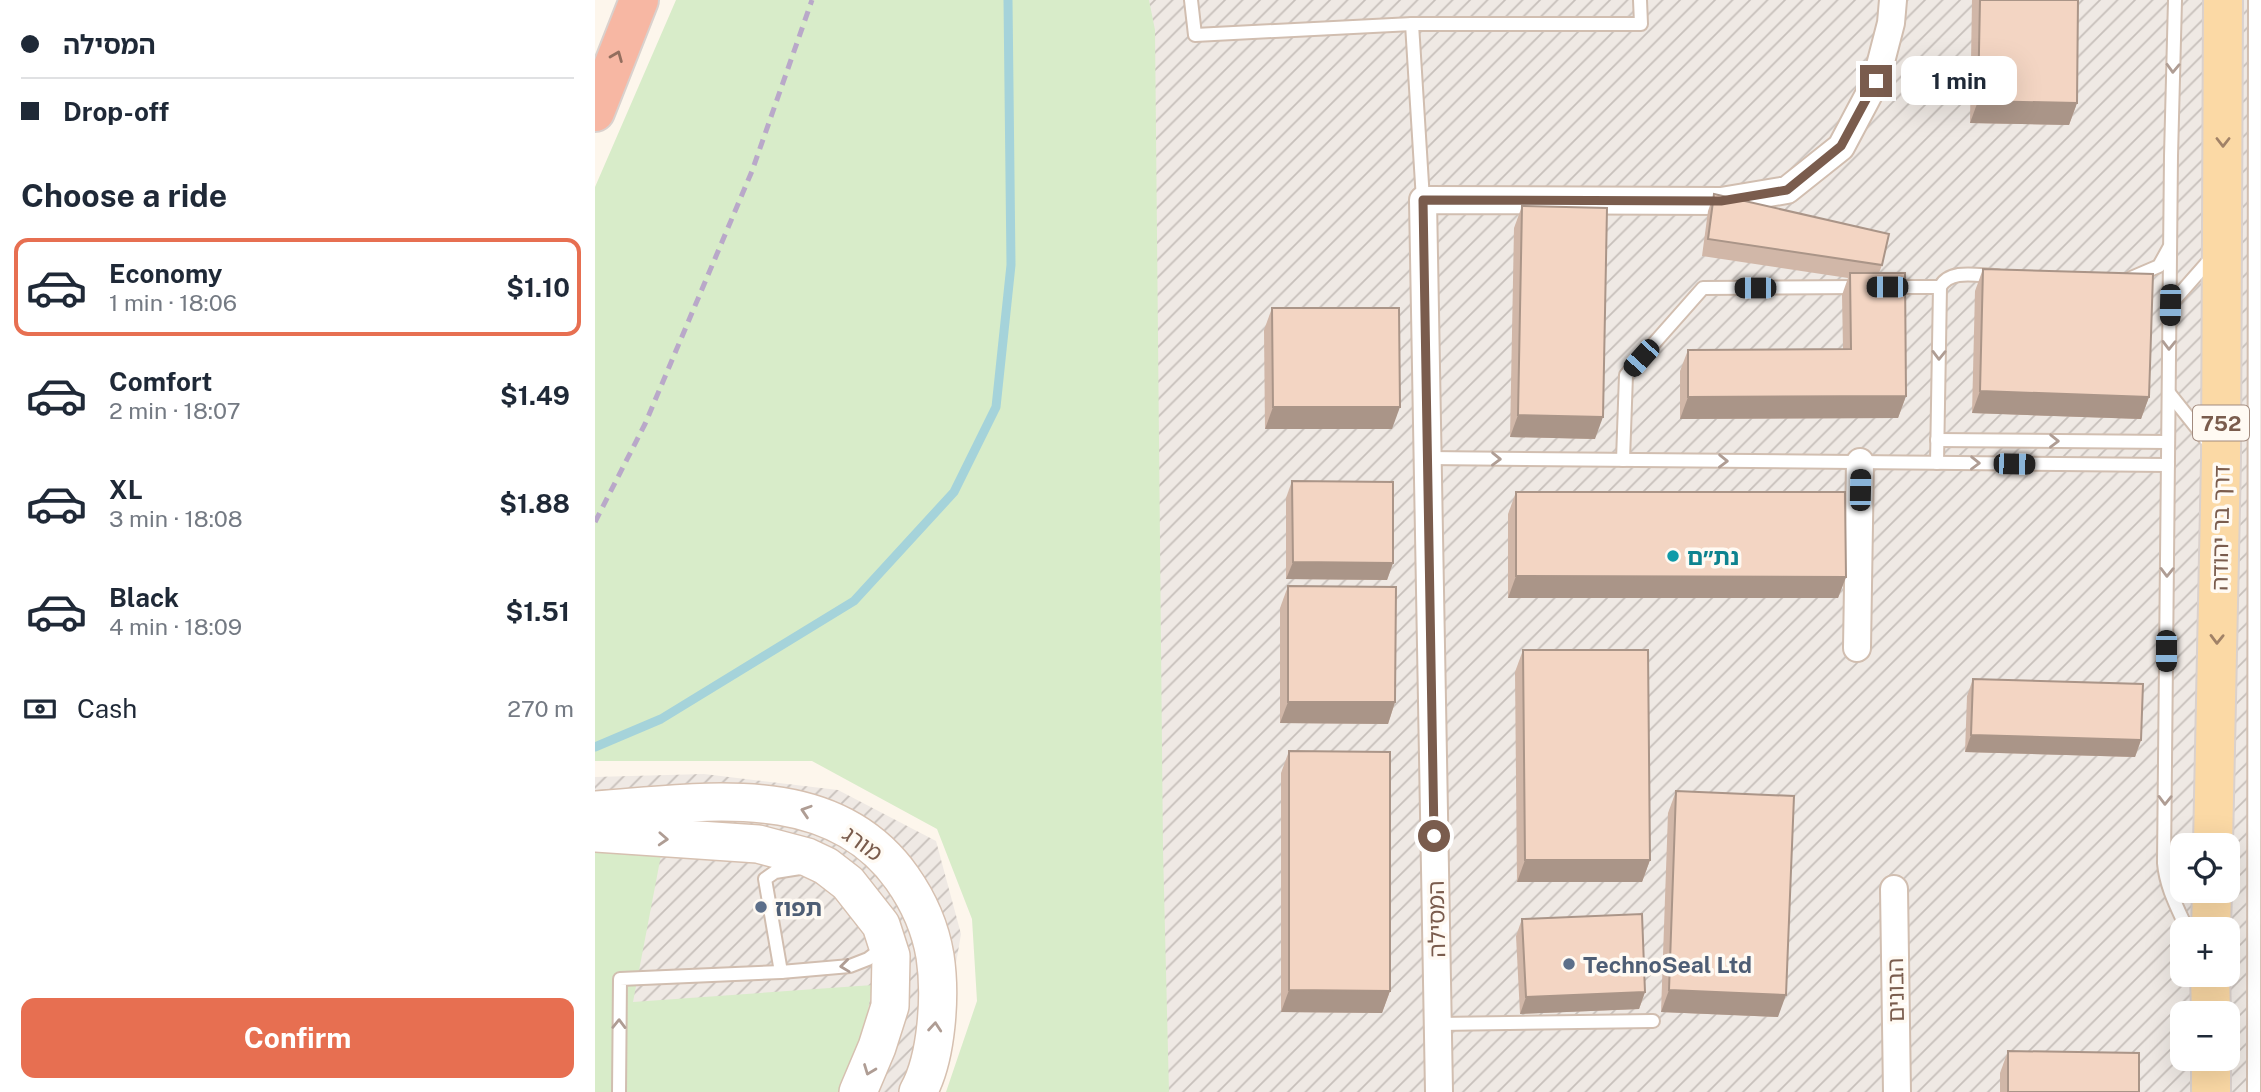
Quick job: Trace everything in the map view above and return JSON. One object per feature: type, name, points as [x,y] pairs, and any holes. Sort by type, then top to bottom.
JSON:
[{"type":"highway","points":[[595,112],[639,0]]},
{"type":"main road","name":"דרך בר יהודה","points":[[2213,833],[2221,459],[2223,0]]},
{"type":"main road","points":[[2211,1071],[2211,1092]]},
{"type":"street","points":[[1423,200],[1721,201],[1787,190],[1841,146],[1876,81],[1891,23],[1893,0]]},
{"type":"street","name":"המסילה","points":[[1423,200],[1439,1092]]},
{"type":"street","points":[[1857,648],[1860,462]]},
{"type":"street","name":"מורג","points":[[595,810],[748,802],[794,807],[823,817],[875,846],[914,895],[926,918],[933,945],[936,967],[933,1046],[918,1092]]},
{"type":"street","name":"מורג","points":[[595,833],[758,844],[786,850],[826,866],[859,894],[881,925],[891,957],[890,1006],[859,1092]]},
{"type":"street","name":"הבונים","points":[[1894,889],[1897,1092]]},
{"type":"lane","points":[[1191,0],[1195,35],[1412,24],[1641,24],[1640,0]]},
{"type":"lane","points":[[2175,0],[2164,863],[2170,893],[2181,917]]},
{"type":"lane","points":[[2254,1092],[2255,0]]},
{"type":"lane","points":[[1412,24],[1423,200]]},
{"type":"lane","points":[[2113,279],[2137,277],[2159,266],[2165,259],[2170,244]]},
{"type":"lane","points":[[2170,305],[2223,245]]},
{"type":"lane","points":[[1937,463],[1940,287],[1944,280],[1952,275],[2006,276]]},
{"type":"lane","points":[[1623,460],[1626,375],[1703,288],[1870,287]]},
{"type":"lane","points":[[1884,287],[1940,287]]},
{"type":"lane","points":[[2169,393],[2221,459]]},
{"type":"lane","points":[[1937,440],[2168,442]]},
{"type":"lane","points":[[1428,458],[2168,465]]},
{"type":"lane","points":[[781,972],[765,879],[775,872],[826,866]]},
{"type":"lane","points":[[619,1092],[620,979],[781,972],[860,964],[876,953],[881,925]]},
{"type":"lane","points":[[1438,1024],[1653,1021]]},
{"type":"shaded area","points":[[1127,0],[2261,0],[2261,1092],[1144,1092]]},
{"type":"shaded area","points":[[704,774],[838,790],[936,841],[961,934],[934,1092],[595,1092],[595,777]]},
{"type":"green space","points":[[676,0],[1149,0],[1155,30],[1163,850],[1169,1092],[946,1092],[977,1001],[972,919],[937,829],[812,761],[595,761],[595,187]]},
{"type":"green space","points":[[595,848],[662,850],[633,1002],[873,985],[857,1055],[838,1092],[595,1092]]},
{"type":"building","points":[[1980,0],[2078,0],[2077,103],[1978,101]]},
{"type":"building","points":[[1714,194],[1889,234],[1882,265],[1708,239]]},
{"type":"building","points":[[1522,206],[1607,208],[1603,417],[1518,415]]},
{"type":"building","points":[[1983,269],[2153,274],[2149,397],[1980,391]]},
{"type":"building","points":[[1850,273],[1905,273],[1906,396],[1688,397],[1688,350],[1851,349]]},
{"type":"building","points":[[1272,308],[1399,308],[1400,407],[1273,407]]},
{"type":"building","points":[[1292,481],[1393,482],[1393,563],[1293,562]]},
{"type":"building","name":"נת״ם","points":[[1516,492],[1845,492],[1846,577],[1516,576]]},
{"type":"building","points":[[1288,586],[1396,587],[1395,702],[1288,702]]},
{"type":"building","points":[[1523,650],[1648,650],[1650,860],[1525,860]]},
{"type":"building","points":[[1973,679],[2143,684],[2141,740],[1971,735]]},
{"type":"building","points":[[1289,751],[1390,752],[1390,991],[1289,990]]},
{"type":"building","points":[[1676,791],[1794,796],[1786,995],[1669,990]]},
{"type":"building","points":[[1642,914],[1645,992],[1526,997],[1522,919]]},
{"type":"building","points":[[2008,1051],[2139,1053],[2139,1092],[2008,1092]]},
{"type":"waterway","points":[[595,747],[661,719],[854,601],[954,492],[996,407],[1011,265],[1008,0]]},
{"type":"railway","points":[[595,522],[645,424],[752,171],[812,0]]},
{"type":"place","name":"נת״ם","points":[[1673,556]]},
{"type":"place","name":"תפוז","points":[[761,907]]},
{"type":"place","name":"TechnoSeal Ltd","points":[[1569,964]]},
{"type":"route","points":[[1434,836],[1423,200],[1721,201],[1787,190],[1841,146],[1876,81]]}]
